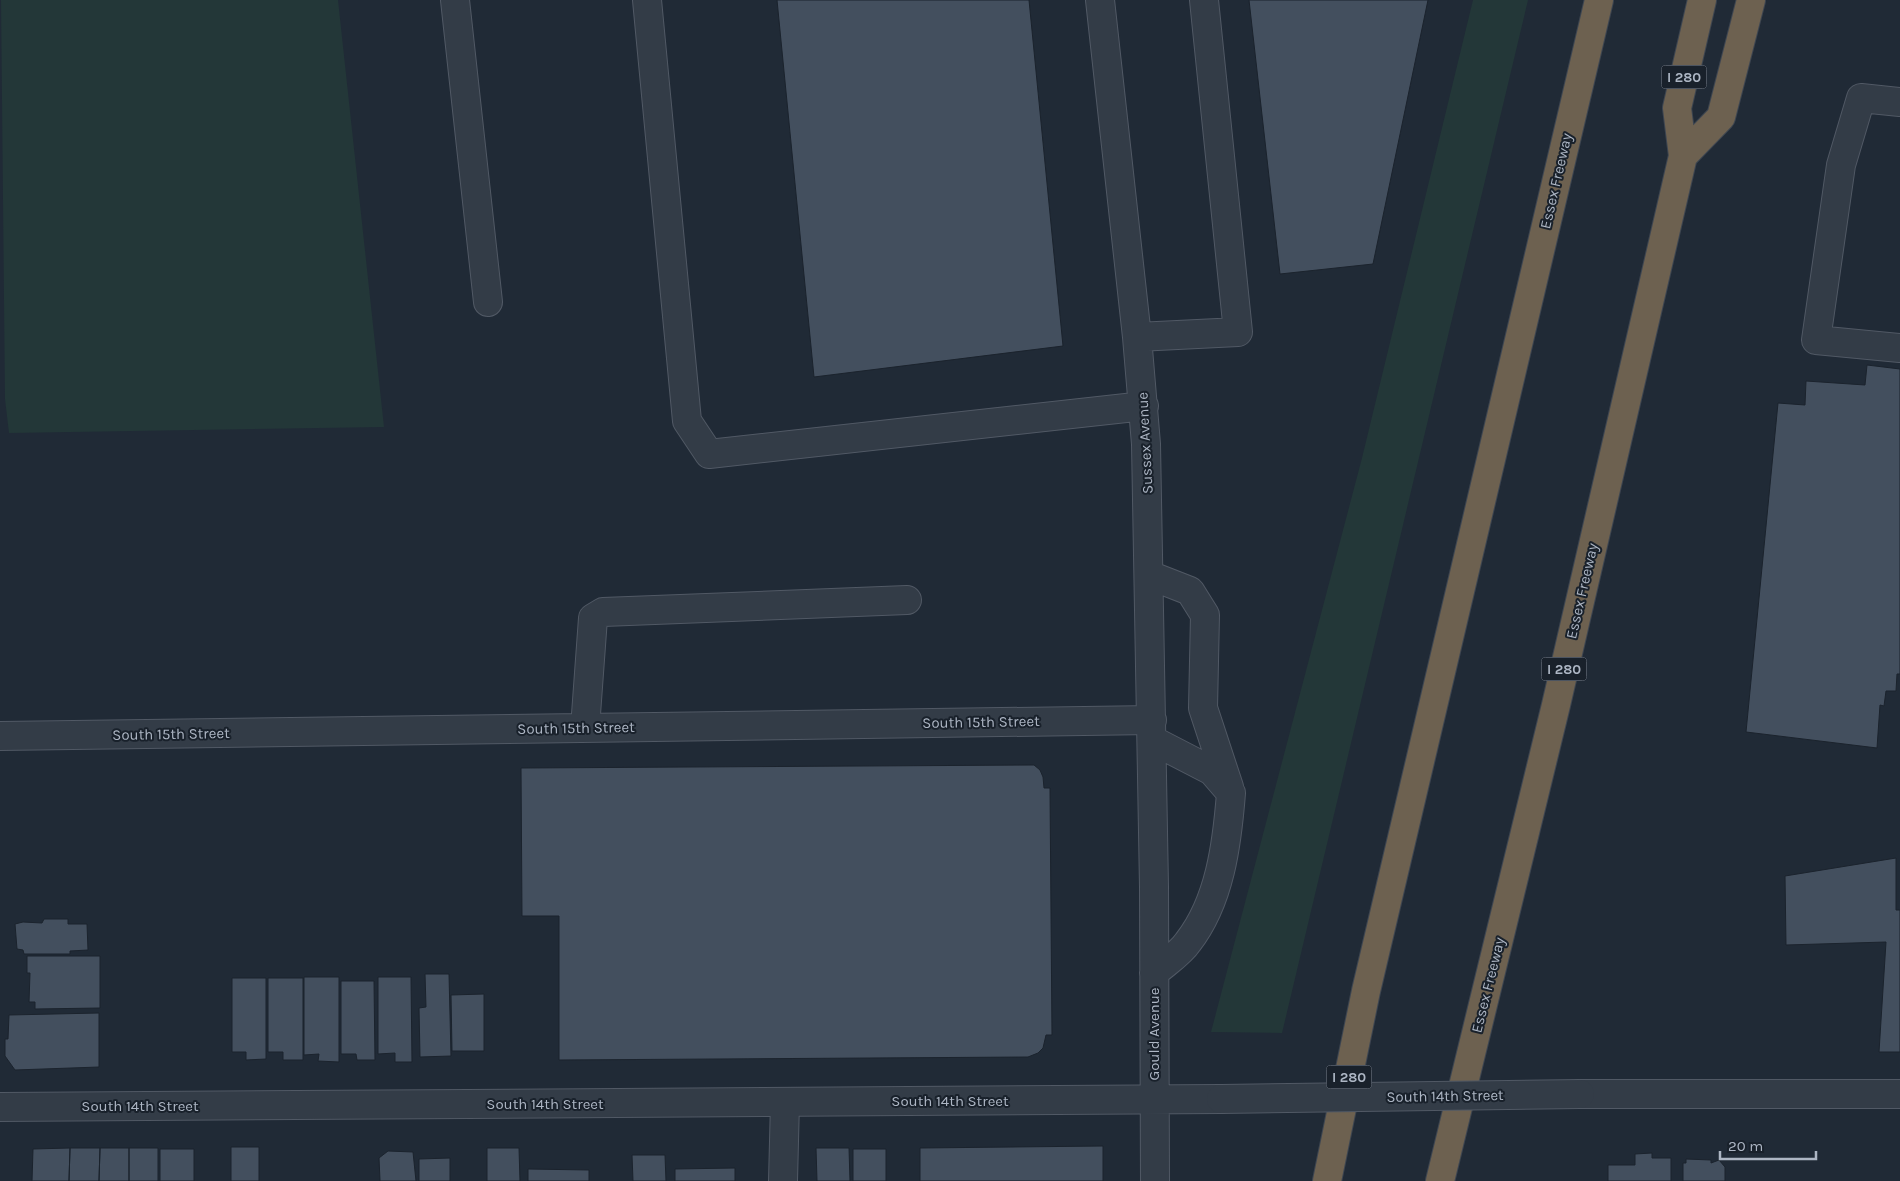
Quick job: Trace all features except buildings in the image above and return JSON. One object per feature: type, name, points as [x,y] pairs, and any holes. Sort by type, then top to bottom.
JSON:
[{"type":"highway","name":"Essex Freeway","points":[[1327,1181],[1366,991],[1599,0]]},
{"type":"highway","name":"Essex Freeway","points":[[1440,1181],[1556,705],[1683,156],[1677,108],[1702,0]]},
{"type":"highway","points":[[1683,156],[1721,117],[1751,0]]},
{"type":"street","points":[[455,0],[488,302]]},
{"type":"street","points":[[647,0],[687,421],[709,454],[1144,406]]},
{"type":"street","name":"Sussex Avenue","points":[[1100,0],[1144,406],[1154,887]]},
{"type":"street","points":[[1137,336],[1238,332],[1204,0]]},
{"type":"street","points":[[1900,102],[1861,98],[1841,165],[1816,340],[1900,348]]},
{"type":"street","points":[[1149,575],[1190,591],[1205,615],[1203,708],[1231,793],[1228,827],[1211,904],[1188,943],[1154,973]]},
{"type":"street","points":[[585,728],[593,618],[603,612],[907,600]]},
{"type":"street","name":"South 15th Street","points":[[0,736],[585,728],[1152,730]]},
{"type":"street","points":[[1152,730],[1212,771],[1231,793]]},
{"type":"street","name":"Gould Avenue","points":[[1154,887],[1154,1181]]},
{"type":"street","name":"South 14th Street","points":[[0,1107],[1221,1099],[1580,1094],[1900,1094]]},
{"type":"street","points":[[783,1181],[785,1102]]},
{"type":"green space","points":[[1,0],[338,0],[384,427],[9,433],[5,399]]},
{"type":"green space","points":[[1473,0],[1528,0],[1282,1033],[1211,1032],[1362,458]]}]
